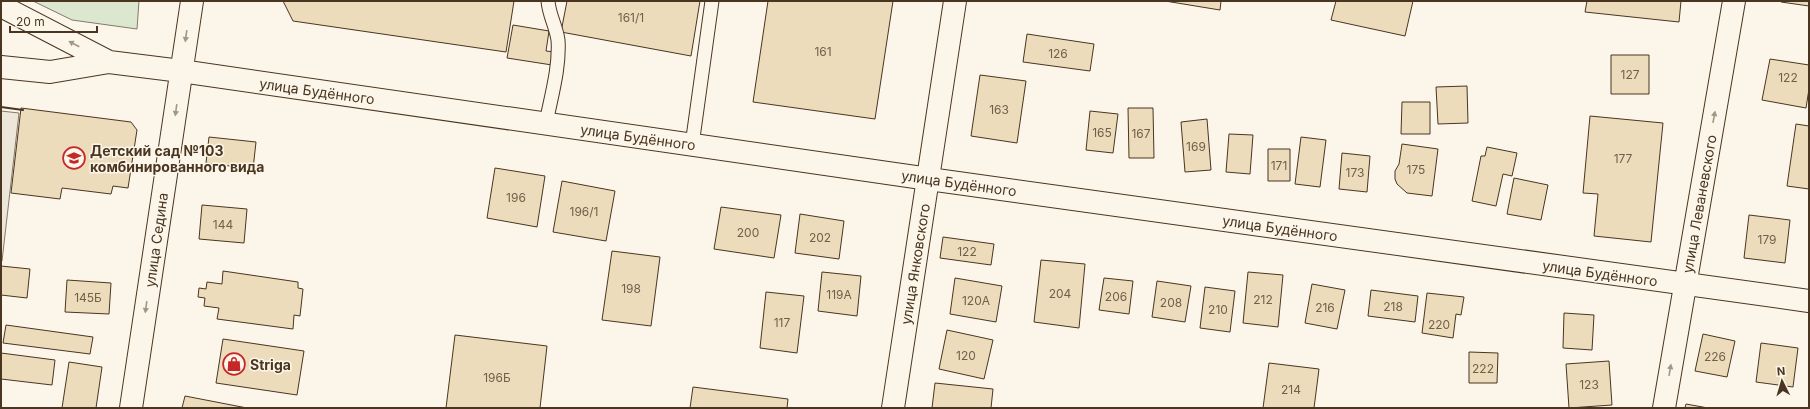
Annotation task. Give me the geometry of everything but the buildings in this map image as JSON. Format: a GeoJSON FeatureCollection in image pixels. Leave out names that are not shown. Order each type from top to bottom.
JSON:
{"type":"FeatureCollection","features":[{"type":"Feature","properties":{"kind":"street","name":"улица Седина"},"geometry":{"type":"LineString","coordinates":[[131,408],[192,1]]}},
{"type":"Feature","properties":{"kind":"street","name":"улица Янковского"},"geometry":{"type":"LineString","coordinates":[[893,408],[955,1]]}},
{"type":"Feature","properties":{"kind":"street","name":"улица Леваневского"},"geometry":{"type":"LineString","coordinates":[[1664,408],[1734,1]]}},
{"type":"Feature","properties":{"kind":"street","name":"улица Будённого"},"geometry":{"type":"LineString","coordinates":[[1,6],[109,62]]}},
{"type":"Feature","properties":{"kind":"street","name":"улица Будённого"},"geometry":{"type":"LineString","coordinates":[[1,67],[50,72],[109,62],[181,71],[929,179],[1809,301]]}},
{"type":"Feature","properties":{"kind":"lane"},"geometry":{"type":"LineString","coordinates":[[546,124],[558,40],[554,22],[549,11],[548,1]]}},
{"type":"Feature","properties":{"kind":"lane"},"geometry":{"type":"LineString","coordinates":[[692,145],[712,1]]}},
{"type":"Feature","properties":{"kind":"green space"},"geometry":{"type":"Polygon","coordinates":[[[33,1],[139,1],[137,29],[72,20],[33,1]]]}},
{"type":"Feature","properties":{"kind":"shaded area"},"geometry":{"type":"Polygon","coordinates":[[[1,111],[19,113],[2,261],[1,261],[1,111]]]}},
{"type":"Feature","properties":{"kind":"wall"},"geometry":{"type":"LineString","coordinates":[[1,107],[23,110]]}},
{"type":"Feature","properties":{"kind":"place","name":"Детский сад №103 комбинированного вида"},"geometry":{"type":"Point","coordinates":[74,158]}},
{"type":"Feature","properties":{"kind":"place","name":"Striga"},"geometry":{"type":"Point","coordinates":[234,364]}}]}
